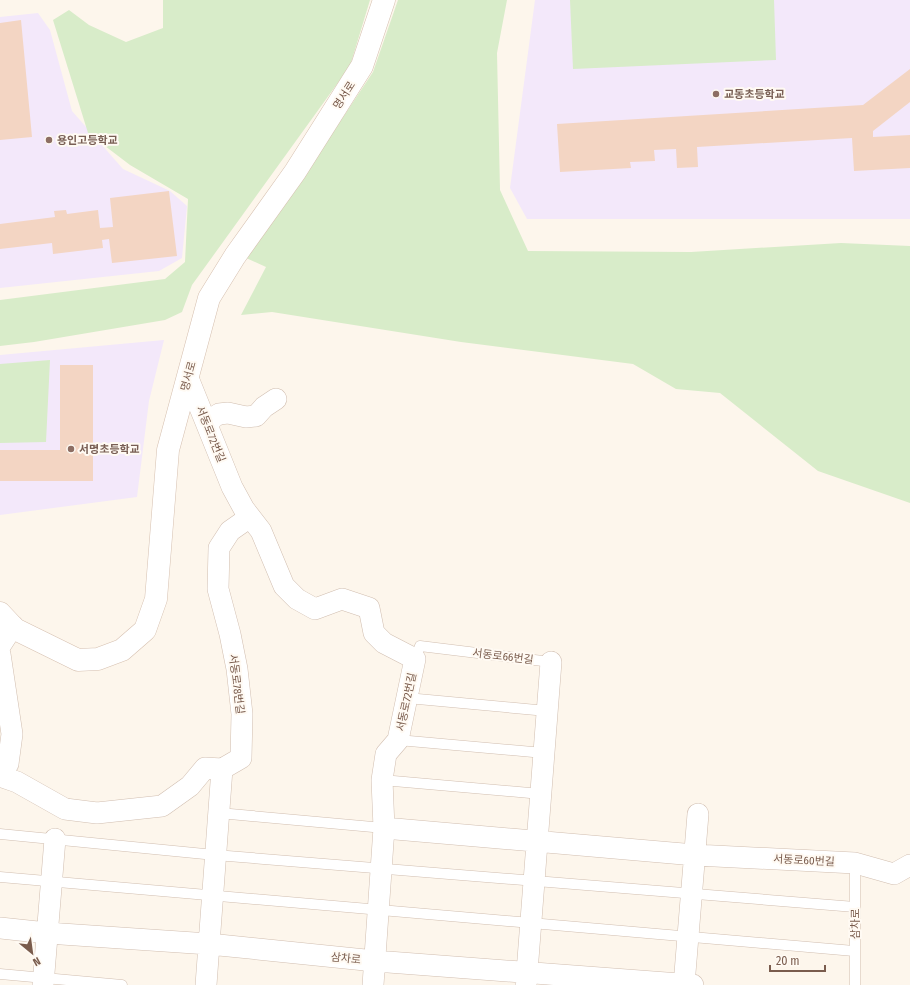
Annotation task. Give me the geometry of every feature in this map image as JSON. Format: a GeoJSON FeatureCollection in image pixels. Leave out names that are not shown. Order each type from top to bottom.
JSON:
{"type":"FeatureCollection","features":[{"type":"Feature","properties":{"kind":"street","name":"명서로"},"geometry":{"type":"LineString","coordinates":[[6,620],[15,629],[78,660],[98,659],[122,650],[145,630],[156,599],[168,450],[210,298],[235,256],[295,172],[362,66],[384,0]]}},
{"type":"Feature","properties":{"kind":"street","name":"서동로72번길"},"geometry":{"type":"LineString","coordinates":[[188,378],[232,487],[244,509],[261,531],[284,586],[297,599],[315,609],[342,599],[369,608],[374,633],[384,642],[415,659],[398,740],[386,754],[382,780],[384,828],[373,985]]}},
{"type":"Feature","properties":{"kind":"street"},"geometry":{"type":"LineString","coordinates":[[206,422],[219,414],[228,413],[246,417],[256,416],[264,407],[276,399]]}},
{"type":"Feature","properties":{"kind":"street","name":"서동로78번길"},"geometry":{"type":"LineString","coordinates":[[222,769],[241,758],[242,714],[230,634],[218,589],[218,548],[230,531],[250,517]]}},
{"type":"Feature","properties":{"kind":"street"},"geometry":{"type":"LineString","coordinates":[[0,646],[6,620]]}},
{"type":"Feature","properties":{"kind":"street"},"geometry":{"type":"LineString","coordinates":[[0,654],[12,734],[8,764],[0,762]]}},
{"type":"Feature","properties":{"kind":"street","name":"서동로66번길"},"geometry":{"type":"LineString","coordinates":[[526,979],[551,662]]}},
{"type":"Feature","properties":{"kind":"street"},"geometry":{"type":"LineString","coordinates":[[0,776],[17,782],[65,808],[97,814],[162,806],[190,786],[205,768],[222,769],[206,985]]}},
{"type":"Feature","properties":{"kind":"street"},"geometry":{"type":"LineString","coordinates":[[687,985],[688,937],[698,814]]}},
{"type":"Feature","properties":{"kind":"street"},"geometry":{"type":"LineString","coordinates":[[384,828],[537,842]]}},
{"type":"Feature","properties":{"kind":"street"},"geometry":{"type":"LineString","coordinates":[[44,982],[54,839]]}},
{"type":"Feature","properties":{"kind":"street","name":"서동로60번길"},"geometry":{"type":"LineString","coordinates":[[537,842],[695,855],[855,863],[894,874],[910,865]]}},
{"type":"Feature","properties":{"kind":"street","name":"삼차로"},"geometry":{"type":"LineString","coordinates":[[0,928],[48,933],[209,944],[375,961],[526,979],[687,985]]}},
{"type":"Feature","properties":{"kind":"lane","name":"서동로66번길"},"geometry":{"type":"LineString","coordinates":[[415,659],[420,646],[551,662]]}},
{"type":"Feature","properties":{"kind":"lane"},"geometry":{"type":"LineString","coordinates":[[407,698],[547,711]]}},
{"type":"Feature","properties":{"kind":"lane"},"geometry":{"type":"LineString","coordinates":[[398,740],[544,753]]}},
{"type":"Feature","properties":{"kind":"lane"},"geometry":{"type":"LineString","coordinates":[[382,780],[541,794]]}},
{"type":"Feature","properties":{"kind":"lane"},"geometry":{"type":"LineString","coordinates":[[218,813],[384,828]]}},
{"type":"Feature","properties":{"kind":"lane"},"geometry":{"type":"LineString","coordinates":[[0,834],[215,855],[855,907]]}},
{"type":"Feature","properties":{"kind":"lane","name":"삼차로"},"geometry":{"type":"LineString","coordinates":[[855,863],[855,985]]}},
{"type":"Feature","properties":{"kind":"lane"},"geometry":{"type":"LineString","coordinates":[[0,877],[854,951]]}},
{"type":"Feature","properties":{"kind":"lane"},"geometry":{"type":"LineString","coordinates":[[0,974],[44,982],[122,985]]}},
{"type":"Feature","properties":{"kind":"shaded area","name":"교동초등학교"},"geometry":{"type":"Polygon","coordinates":[[[535,0],[910,0],[910,219],[527,219],[510,188],[535,0]]]}},
{"type":"Feature","properties":{"kind":"shaded area","name":"용인고등학교"},"geometry":{"type":"Polygon","coordinates":[[[38,13],[50,30],[72,111],[123,169],[170,191],[187,206],[182,258],[159,271],[0,288],[0,17],[38,13]]]}},
{"type":"Feature","properties":{"kind":"shaded area","name":"서명초등학교"},"geometry":{"type":"Polygon","coordinates":[[[164,340],[149,401],[137,497],[0,515],[0,355],[164,340]]]}},
{"type":"Feature","properties":{"kind":"green space"},"geometry":{"type":"Polygon","coordinates":[[[163,0],[370,0],[350,66],[192,285],[182,312],[165,320],[34,342],[0,346],[0,300],[165,279],[185,262],[188,199],[130,165],[88,133],[53,20],[69,10],[89,25],[126,42],[163,28],[163,0]]]}},
{"type":"Feature","properties":{"kind":"green space"},"geometry":{"type":"Polygon","coordinates":[[[398,0],[507,0],[497,53],[500,190],[528,251],[691,252],[841,243],[910,246],[910,503],[818,471],[720,393],[676,389],[633,364],[461,342],[272,312],[241,315],[266,267],[244,257],[320,152],[373,72],[398,0]]]}},
{"type":"Feature","properties":{"kind":"green space"},"geometry":{"type":"Polygon","coordinates":[[[570,0],[774,0],[776,60],[573,69],[570,0]]]}},
{"type":"Feature","properties":{"kind":"green space"},"geometry":{"type":"Polygon","coordinates":[[[50,360],[46,442],[0,443],[0,364],[50,360]]]}},
{"type":"Feature","properties":{"kind":"building"},"geometry":{"type":"Polygon","coordinates":[[[21,20],[32,137],[0,140],[0,23],[21,20]]]}},
{"type":"Feature","properties":{"kind":"building"},"geometry":{"type":"Polygon","coordinates":[[[910,69],[910,102],[873,131],[873,137],[910,135],[910,168],[854,171],[852,138],[697,147],[698,167],[677,168],[676,149],[654,150],[655,161],[630,162],[631,168],[560,172],[557,124],[863,105],[910,69]]]}},
{"type":"Feature","properties":{"kind":"building"},"geometry":{"type":"Polygon","coordinates":[[[169,191],[177,256],[112,263],[109,239],[102,240],[103,248],[53,254],[52,243],[0,249],[0,224],[55,217],[54,211],[66,210],[67,214],[98,210],[100,228],[113,227],[110,198],[169,191]]]}},
{"type":"Feature","properties":{"kind":"building"},"geometry":{"type":"Polygon","coordinates":[[[60,365],[93,365],[93,481],[0,481],[0,450],[60,450],[60,365]]]}},
{"type":"Feature","properties":{"kind":"place","name":"교동초등학교"},"geometry":{"type":"Point","coordinates":[716,94]}},
{"type":"Feature","properties":{"kind":"place","name":"용인고등학교"},"geometry":{"type":"Point","coordinates":[49,140]}},
{"type":"Feature","properties":{"kind":"place","name":"서명초등학교"},"geometry":{"type":"Point","coordinates":[71,449]}}]}
